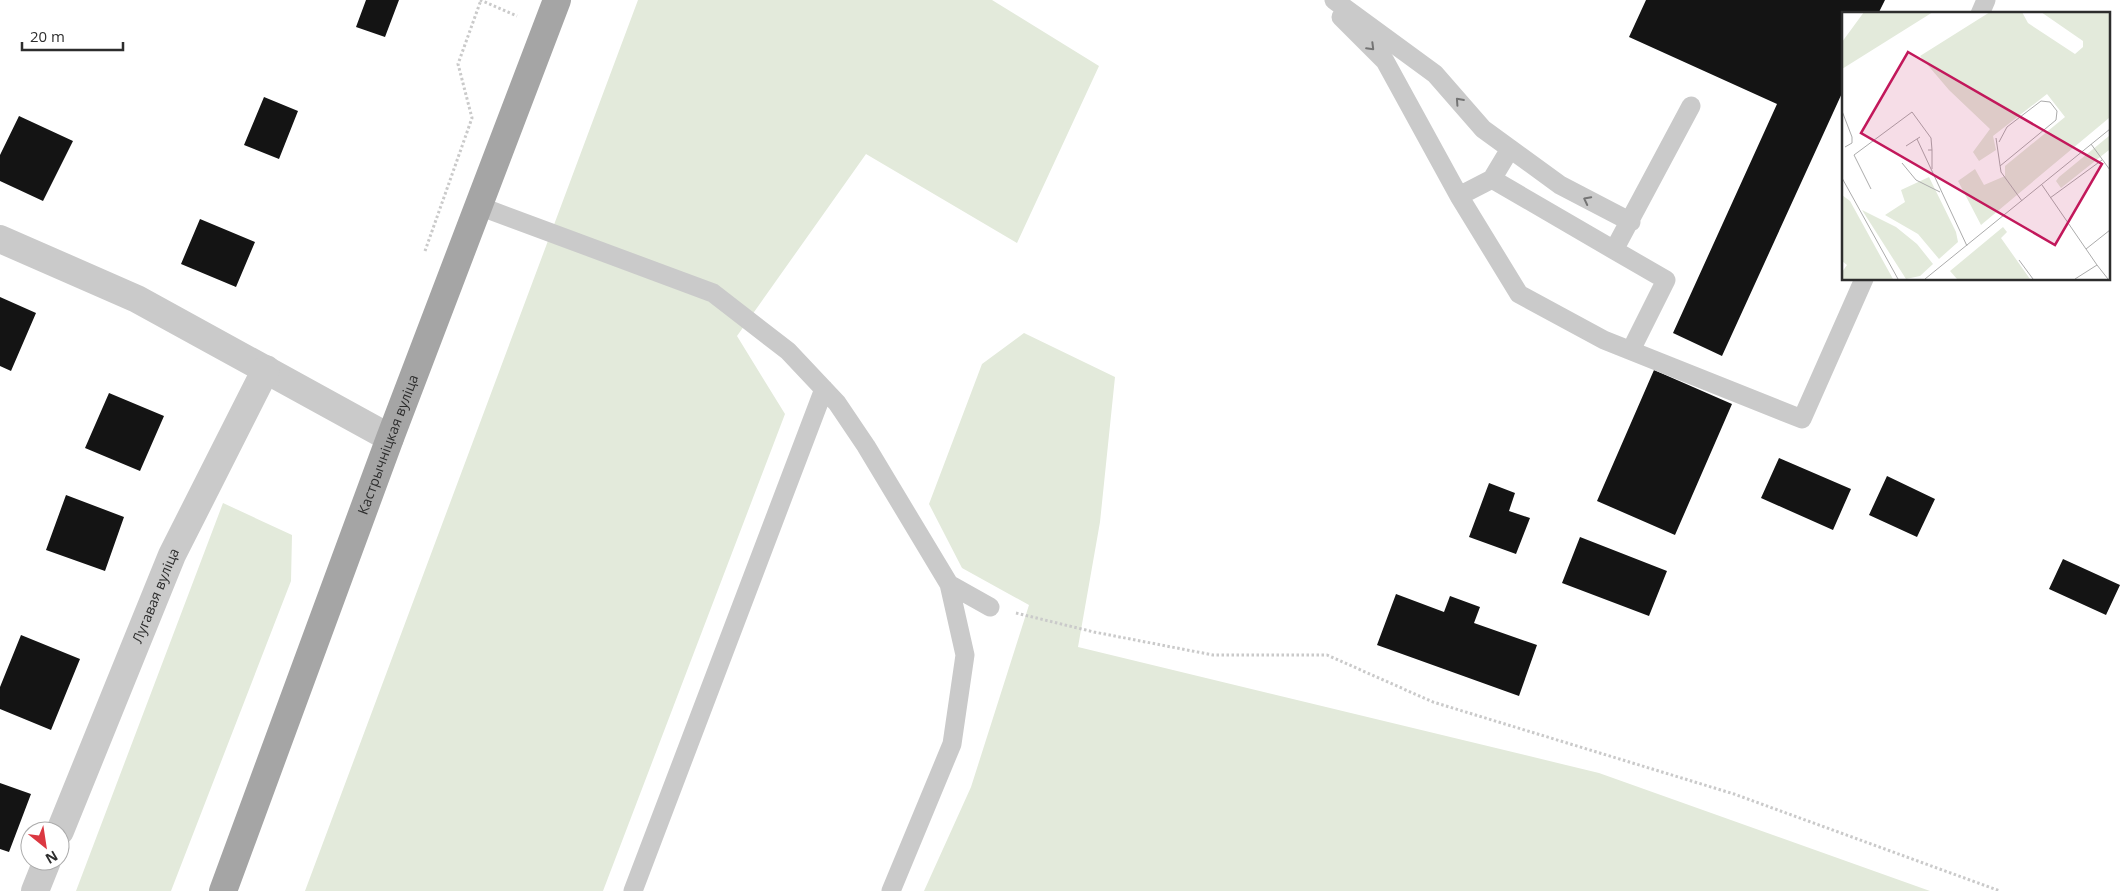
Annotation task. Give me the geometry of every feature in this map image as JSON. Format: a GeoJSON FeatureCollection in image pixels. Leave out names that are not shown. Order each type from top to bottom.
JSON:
{"type":"FeatureCollection","features":[{"type":"Feature","properties":{"kind":"main road","name":"Кастрычніцкая вуліца"},"geometry":{"type":"LineString","coordinates":[[223,891],[390,438],[557,0]]}},
{"type":"Feature","properties":{"kind":"street"},"geometry":{"type":"LineString","coordinates":[[0,239],[137,299],[390,438]]}},
{"type":"Feature","properties":{"kind":"street","name":"Лугавая вуліца"},"geometry":{"type":"LineString","coordinates":[[64,821],[172,554],[266,369]]}},
{"type":"Feature","properties":{"kind":"street"},"geometry":{"type":"LineString","coordinates":[[35,891],[43,871]]}},
{"type":"Feature","properties":{"kind":"lane"},"geometry":{"type":"LineString","coordinates":[[1325,0],[1385,61],[1459,196],[1519,294],[1604,340],[1802,419],[1864,280]]}},
{"type":"Feature","properties":{"kind":"lane"},"geometry":{"type":"LineString","coordinates":[[1334,0],[1435,74],[1483,128],[1510,149],[1560,185],[1630,222]]}},
{"type":"Feature","properties":{"kind":"lane"},"geometry":{"type":"LineString","coordinates":[[1981,12],[1986,0]]}},
{"type":"Feature","properties":{"kind":"lane"},"geometry":{"type":"LineString","coordinates":[[1614,250],[1691,106]]}},
{"type":"Feature","properties":{"kind":"lane"},"geometry":{"type":"LineString","coordinates":[[1459,196],[1492,179],[1510,149]]}},
{"type":"Feature","properties":{"kind":"lane"},"geometry":{"type":"LineString","coordinates":[[1492,179],[1666,280],[1631,350]]}},
{"type":"Feature","properties":{"kind":"lane"},"geometry":{"type":"LineString","coordinates":[[478,206],[713,293],[788,351],[837,403],[866,446],[949,584],[965,655],[952,744],[891,891]]}},
{"type":"Feature","properties":{"kind":"lane"},"geometry":{"type":"LineString","coordinates":[[633,891],[824,390]]}},
{"type":"Feature","properties":{"kind":"lane"},"geometry":{"type":"LineString","coordinates":[[949,584],[990,607]]}},
{"type":"Feature","properties":{"kind":"path"},"geometry":{"type":"LineString","coordinates":[[458,64],[481,0],[546,28]]}},
{"type":"Feature","properties":{"kind":"path"},"geometry":{"type":"LineString","coordinates":[[990,607],[1094,632],[1213,655],[1327,655],[1433,702],[1734,794],[2000,891]]}},
{"type":"Feature","properties":{"kind":"green space"},"geometry":{"type":"Polygon","coordinates":[[[638,0],[992,0],[1099,66],[1017,243],[866,154],[737,336],[785,414],[603,891],[305,891],[638,0]]]}},
{"type":"Feature","properties":{"kind":"green space"},"geometry":{"type":"Polygon","coordinates":[[[1024,333],[1115,377],[1100,522],[1078,647],[1599,773],[1930,891],[924,891],[971,787],[1029,605],[962,568],[929,504],[982,364],[1024,333]]]}},
{"type":"Feature","properties":{"kind":"green space"},"geometry":{"type":"Polygon","coordinates":[[[223,503],[292,535],[291,581],[171,891],[76,891],[223,503]]]}},
{"type":"Feature","properties":{"kind":"building"},"geometry":{"type":"Polygon","coordinates":[[[366,0],[399,0],[385,37],[356,27],[366,0]]]}},
{"type":"Feature","properties":{"kind":"building"},"geometry":{"type":"Polygon","coordinates":[[[1646,0],[1885,0],[1879,12],[1842,12],[1842,93],[1722,356],[1673,333],[1777,104],[1629,37],[1646,0]]]}},
{"type":"Feature","properties":{"kind":"building"},"geometry":{"type":"Polygon","coordinates":[[[264,97],[298,111],[279,159],[244,145],[264,97]]]}},
{"type":"Feature","properties":{"kind":"building"},"geometry":{"type":"Polygon","coordinates":[[[19,116],[73,141],[43,201],[0,181],[0,155],[19,116]]]}},
{"type":"Feature","properties":{"kind":"building"},"geometry":{"type":"Polygon","coordinates":[[[200,219],[255,242],[236,287],[181,264],[200,219]]]}},
{"type":"Feature","properties":{"kind":"building"},"geometry":{"type":"Polygon","coordinates":[[[0,297],[36,313],[11,371],[0,366],[0,297]]]}},
{"type":"Feature","properties":{"kind":"building"},"geometry":{"type":"Polygon","coordinates":[[[1654,370],[1732,404],[1675,535],[1597,501],[1654,370]]]}},
{"type":"Feature","properties":{"kind":"building"},"geometry":{"type":"Polygon","coordinates":[[[109,393],[164,416],[140,471],[85,448],[109,393]]]}},
{"type":"Feature","properties":{"kind":"building"},"geometry":{"type":"Polygon","coordinates":[[[1779,458],[1851,489],[1833,530],[1761,498],[1779,458]]]}},
{"type":"Feature","properties":{"kind":"building"},"geometry":{"type":"Polygon","coordinates":[[[1887,476],[1935,499],[1917,537],[1869,515],[1887,476]]]}},
{"type":"Feature","properties":{"kind":"building"},"geometry":{"type":"Polygon","coordinates":[[[1489,483],[1515,493],[1509,511],[1530,518],[1516,554],[1469,537],[1489,483]]]}},
{"type":"Feature","properties":{"kind":"building"},"geometry":{"type":"Polygon","coordinates":[[[66,495],[124,517],[105,571],[46,550],[66,495]]]}},
{"type":"Feature","properties":{"kind":"building"},"geometry":{"type":"Polygon","coordinates":[[[1580,537],[1667,571],[1649,616],[1562,583],[1580,537]]]}},
{"type":"Feature","properties":{"kind":"building"},"geometry":{"type":"Polygon","coordinates":[[[2063,559],[2120,585],[2106,615],[2049,589],[2063,559]]]}},
{"type":"Feature","properties":{"kind":"building"},"geometry":{"type":"Polygon","coordinates":[[[1396,594],[1444,612],[1450,596],[1480,607],[1474,623],[1537,645],[1519,696],[1377,645],[1396,594]]]}},
{"type":"Feature","properties":{"kind":"building"},"geometry":{"type":"Polygon","coordinates":[[[21,635],[80,659],[51,730],[0,709],[0,687],[21,635]]]}},
{"type":"Feature","properties":{"kind":"building"},"geometry":{"type":"Polygon","coordinates":[[[0,783],[31,794],[9,852],[0,849],[0,783]]]}}]}
